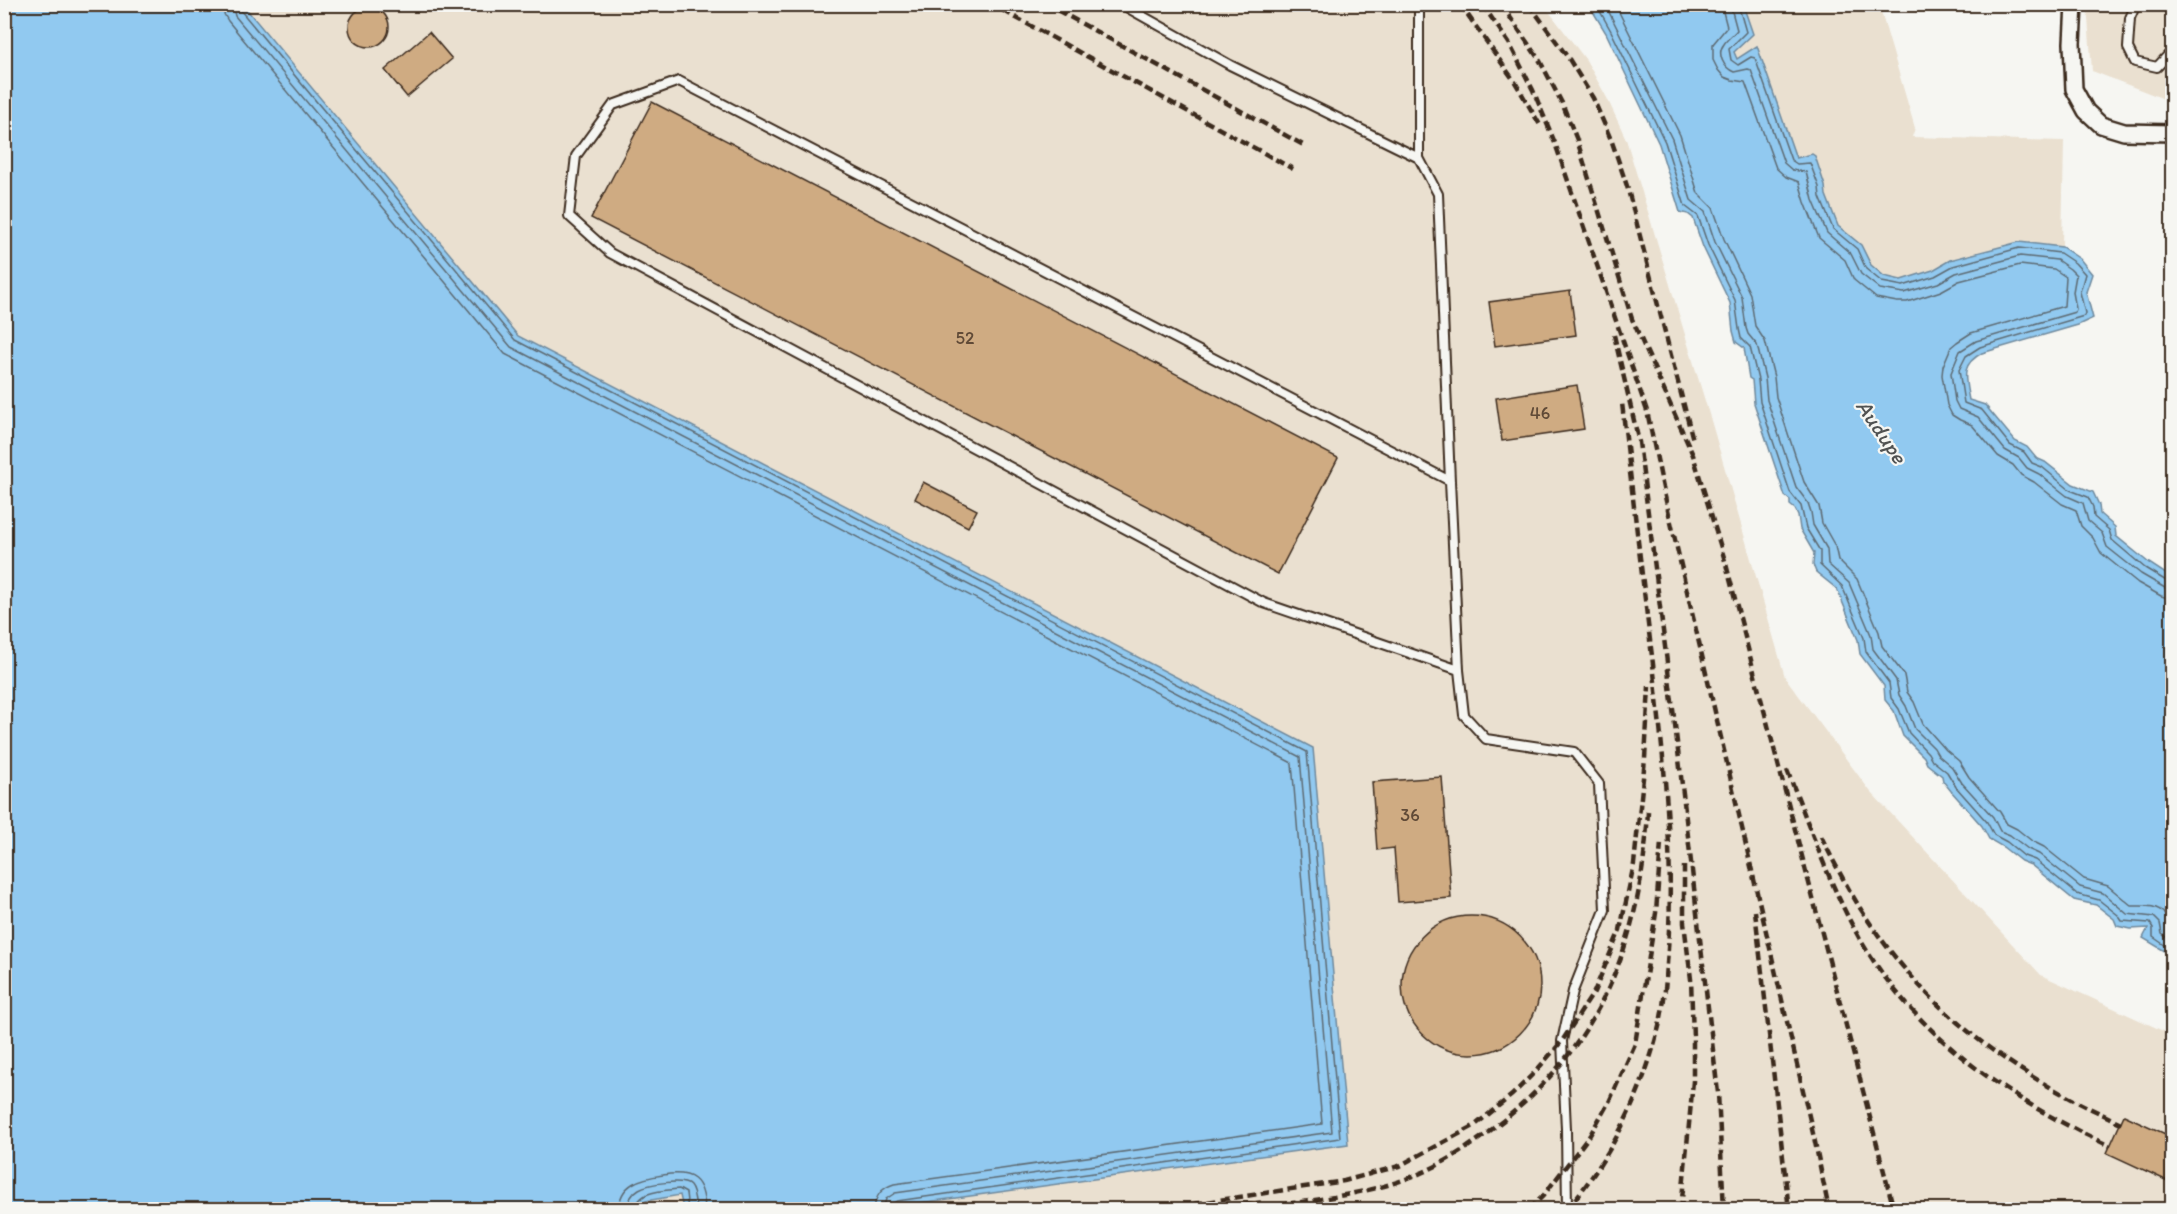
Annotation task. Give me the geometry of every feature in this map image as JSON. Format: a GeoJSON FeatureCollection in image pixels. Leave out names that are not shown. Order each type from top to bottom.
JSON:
{"type":"FeatureCollection","features":[{"type":"Feature","properties":{"kind":"street"},"geometry":{"type":"LineString","coordinates":[[2074,4],[2073,89],[2086,111],[2101,125],[2124,132],[2172,133]]}},
{"type":"Feature","properties":{"kind":"lane"},"geometry":{"type":"LineString","coordinates":[[1121,4],[1230,65],[1419,158]]}},
{"type":"Feature","properties":{"kind":"lane"},"geometry":{"type":"LineString","coordinates":[[1419,4],[1419,158],[1438,194],[1450,482],[1464,715],[1486,739],[1574,752],[1599,784],[1605,910],[1573,991],[1562,1041],[1567,1209]]}},
{"type":"Feature","properties":{"kind":"lane"},"geometry":{"type":"LineString","coordinates":[[2136,4],[2130,18],[2128,48],[2135,62],[2157,67],[2172,51]]}},
{"type":"Feature","properties":{"kind":"lane"},"geometry":{"type":"LineString","coordinates":[[1450,482],[679,81],[614,105],[576,156],[569,216],[610,254],[1264,603],[1460,670]]}},
{"type":"Feature","properties":{"kind":"shaded area"},"geometry":{"type":"Polygon","coordinates":[[[243,5],[1544,5],[1586,60],[1626,139],[1785,677],[1870,791],[2041,975],[2172,1035],[2172,1209],[876,1209],[1348,1144],[1039,606],[518,336],[243,5]]]}},
{"type":"Feature","properties":{"kind":"shaded area"},"geometry":{"type":"Polygon","coordinates":[[[1743,5],[1879,5],[1915,128],[1912,137],[2064,141],[2062,247],[2019,242],[1950,260],[1933,270],[1901,280],[1884,276],[1871,265],[1861,245],[1838,226],[1815,156],[1812,154],[1796,158],[1757,46],[1737,59],[1734,53],[1753,34],[1743,5]]]}},
{"type":"Feature","properties":{"kind":"shaded area"},"geometry":{"type":"Polygon","coordinates":[[[2087,5],[2172,5],[2172,102],[2092,71],[2087,5]]]}},
{"type":"Feature","properties":{"kind":"shaded area"},"geometry":{"type":"Polygon","coordinates":[[[680,1195],[683,1209],[642,1209],[646,1201],[680,1195]]]}},
{"type":"Feature","properties":{"kind":"water"},"geometry":{"type":"Polygon","coordinates":[[[5,4],[243,5],[518,336],[1313,748],[1348,1144],[876,1209],[683,1209],[680,1195],[646,1201],[642,1210],[5,1209],[5,4]]]}},
{"type":"Feature","properties":{"kind":"water","name":"Audupe"},"geometry":{"type":"Polygon","coordinates":[[[1589,5],[1743,5],[1753,34],[1734,52],[1737,59],[1757,46],[1796,158],[1812,154],[1815,156],[1838,226],[1861,245],[1871,265],[1884,276],[1901,280],[1933,270],[1950,260],[2019,242],[2062,247],[2080,259],[2092,274],[2086,292],[2093,318],[2078,325],[1982,353],[1967,367],[1966,385],[1969,400],[1985,405],[2015,441],[2027,447],[2036,458],[2045,462],[2073,484],[2093,492],[2100,514],[2115,527],[2116,536],[2149,563],[2172,578],[2172,949],[2168,953],[2143,938],[2148,928],[2131,929],[2117,926],[2114,919],[2096,905],[2074,900],[2031,865],[2021,861],[1989,839],[1982,826],[1943,781],[1942,776],[1927,764],[1924,757],[1903,736],[1894,711],[1885,700],[1884,686],[1860,654],[1858,640],[1837,589],[1816,572],[1813,565],[1814,553],[1800,529],[1795,509],[1785,496],[1754,403],[1752,380],[1749,378],[1744,348],[1736,342],[1733,331],[1730,303],[1703,247],[1693,218],[1680,212],[1659,144],[1606,33],[1589,5]]]}},
{"type":"Feature","properties":{"kind":"building"},"geometry":{"type":"Polygon","coordinates":[[[369,7],[377,8],[383,13],[388,19],[388,35],[383,41],[377,46],[369,47],[361,46],[355,41],[350,35],[349,27],[350,19],[355,13],[361,8],[369,7]]]}},
{"type":"Feature","properties":{"kind":"building"},"geometry":{"type":"Polygon","coordinates":[[[429,32],[452,59],[407,97],[385,70],[429,32]]]}},
{"type":"Feature","properties":{"kind":"building"},"geometry":{"type":"Polygon","coordinates":[[[652,102],[1338,458],[1278,574],[591,218],[652,102]]]}},
{"type":"Feature","properties":{"kind":"building"},"geometry":{"type":"Polygon","coordinates":[[[1570,291],[1576,335],[1495,346],[1489,302],[1570,291]]]}},
{"type":"Feature","properties":{"kind":"building"},"geometry":{"type":"Polygon","coordinates":[[[1577,385],[1584,429],[1502,441],[1496,398],[1577,385]]]}},
{"type":"Feature","properties":{"kind":"building"},"geometry":{"type":"Polygon","coordinates":[[[923,482],[977,510],[968,527],[915,499],[923,482]]]}},
{"type":"Feature","properties":{"kind":"building"},"geometry":{"type":"Polygon","coordinates":[[[1442,777],[1451,898],[1398,902],[1394,848],[1377,850],[1372,782],[1442,777]]]}},
{"type":"Feature","properties":{"kind":"building"},"geometry":{"type":"Polygon","coordinates":[[[1471,916],[1497,921],[1520,936],[1535,959],[1540,985],[1535,1011],[1520,1034],[1497,1049],[1471,1054],[1445,1049],[1422,1034],[1407,1011],[1402,985],[1407,959],[1422,936],[1445,921],[1471,916]]]}},
{"type":"Feature","properties":{"kind":"building"},"geometry":{"type":"Polygon","coordinates":[[[2124,1115],[2172,1137],[2172,1183],[2107,1153],[2124,1115]]]}},
{"type":"Feature","properties":{"kind":"building"},"geometry":{"type":"Polygon","coordinates":[[[1260,1201],[1261,1210],[1198,1210],[1198,1209],[1260,1201]]]}},
{"type":"Feature","properties":{"kind":"building"},"geometry":{"type":"Polygon","coordinates":[[[1107,1204],[1108,1210],[1067,1210],[1107,1204]]]}},
{"type":"Feature","properties":{"kind":"railway"},"geometry":{"type":"LineString","coordinates":[[991,4],[1293,169]]}},
{"type":"Feature","properties":{"kind":"railway"},"geometry":{"type":"LineString","coordinates":[[1046,4],[1305,146]]}},
{"type":"Feature","properties":{"kind":"railway"},"geometry":{"type":"LineString","coordinates":[[1460,4],[1515,82],[1540,125]]}},
{"type":"Feature","properties":{"kind":"railway"},"geometry":{"type":"LineString","coordinates":[[1482,4],[1509,43],[1533,90],[1555,143],[1647,411],[1829,1210]]}},
{"type":"Feature","properties":{"kind":"railway"},"geometry":{"type":"LineString","coordinates":[[1501,4],[1540,61],[1562,103],[1577,140],[1632,319],[1693,455],[1726,564],[1894,1210]]}},
{"type":"Feature","properties":{"kind":"railway"},"geometry":{"type":"LineString","coordinates":[[1529,4],[1569,59],[1593,98],[1612,142],[1627,186],[1693,440]]}},
{"type":"Feature","properties":{"kind":"railway"},"geometry":{"type":"LineString","coordinates":[[1614,335],[1639,442],[1675,725],[1718,1093],[1724,1210]]}},
{"type":"Feature","properties":{"kind":"railway"},"geometry":{"type":"LineString","coordinates":[[1566,1210],[1610,1149],[1642,1082],[1660,1024],[1667,970],[1670,877],[1664,771],[1622,403]]}},
{"type":"Feature","properties":{"kind":"railway"},"geometry":{"type":"LineString","coordinates":[[1154,1210],[1344,1181],[1399,1166],[1474,1126],[1512,1095],[1536,1071],[1562,1041],[1594,992],[1620,930],[1634,864],[1645,759],[1649,686]]}},
{"type":"Feature","properties":{"kind":"railway"},"geometry":{"type":"LineString","coordinates":[[1787,770],[1821,857],[1850,920],[1884,976],[1910,1008],[1969,1063],[2002,1087],[2073,1128],[2110,1146]]}},
{"type":"Feature","properties":{"kind":"railway"},"geometry":{"type":"LineString","coordinates":[[1260,1208],[1370,1190],[1412,1177],[1441,1163],[1484,1136],[1536,1092],[1566,1058],[1590,1022],[1610,985],[1625,945],[1636,902],[1644,858],[1648,811]]}},
{"type":"Feature","properties":{"kind":"railway"},"geometry":{"type":"LineString","coordinates":[[1821,836],[1860,908],[1913,979],[1942,1009],[1974,1036],[2042,1083],[2121,1123]]}},
{"type":"Feature","properties":{"kind":"railway"},"geometry":{"type":"LineString","coordinates":[[1529,1210],[1543,1196],[1590,1135],[1610,1100],[1635,1044],[1656,913],[1661,842]]}},
{"type":"Feature","properties":{"kind":"railway"},"geometry":{"type":"LineString","coordinates":[[1681,1210],[1693,1081],[1691,979],[1684,923],[1684,866]]}},
{"type":"Feature","properties":{"kind":"railway"},"geometry":{"type":"LineString","coordinates":[[1755,911],[1789,1210]]}}]}
